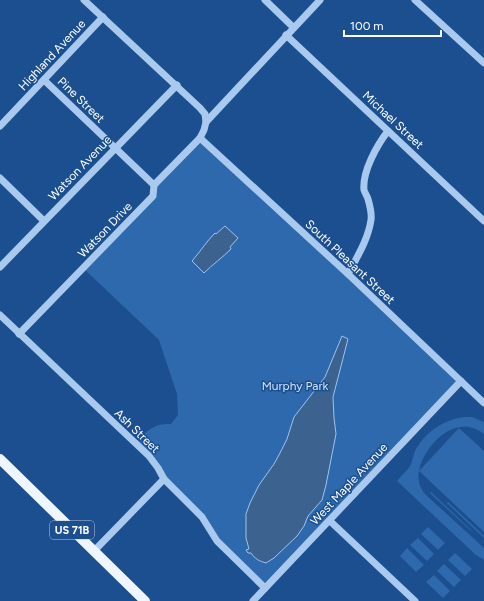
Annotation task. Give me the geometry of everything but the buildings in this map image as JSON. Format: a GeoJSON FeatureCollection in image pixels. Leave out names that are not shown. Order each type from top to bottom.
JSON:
{"type":"FeatureCollection","features":[{"type":"Feature","properties":{"kind":"main road","name":"US 71B"},"geometry":{"type":"LineString","coordinates":[[2,463],[145,601]]}},
{"type":"Feature","properties":{"kind":"street"},"geometry":{"type":"LineString","coordinates":[[84,0],[200,108],[205,114],[206,122],[200,138]]}},
{"type":"Feature","properties":{"kind":"street"},"geometry":{"type":"LineString","coordinates":[[265,0],[293,28]]}},
{"type":"Feature","properties":{"kind":"street"},"geometry":{"type":"LineString","coordinates":[[206,122],[320,0]]}},
{"type":"Feature","properties":{"kind":"street"},"geometry":{"type":"LineString","coordinates":[[415,0],[484,63]]}},
{"type":"Feature","properties":{"kind":"street","name":"Highland Avenue"},"geometry":{"type":"LineString","coordinates":[[0,126],[103,17]]}},
{"type":"Feature","properties":{"kind":"street","name":"Michael Street"},"geometry":{"type":"LineString","coordinates":[[286,36],[484,221]]}},
{"type":"Feature","properties":{"kind":"street","name":"Pine Street"},"geometry":{"type":"LineString","coordinates":[[44,80],[154,185]]}},
{"type":"Feature","properties":{"kind":"street","name":"Watson Avenue"},"geometry":{"type":"LineString","coordinates":[[0,267],[177,85]]}},
{"type":"Feature","properties":{"kind":"street"},"geometry":{"type":"LineString","coordinates":[[348,274],[368,235],[371,218],[370,204],[364,191],[364,180],[367,169],[388,131]]}},
{"type":"Feature","properties":{"kind":"street","name":"Watson Drive"},"geometry":{"type":"LineString","coordinates":[[19,334],[153,196],[154,185],[200,138]]}},
{"type":"Feature","properties":{"kind":"street","name":"South Pleasant Street"},"geometry":{"type":"LineString","coordinates":[[200,138],[348,274],[484,403]]}},
{"type":"Feature","properties":{"kind":"street"},"geometry":{"type":"LineString","coordinates":[[0,178],[44,221]]}},
{"type":"Feature","properties":{"kind":"street","name":"Ash Street"},"geometry":{"type":"LineString","coordinates":[[0,315],[149,456],[164,479],[202,517],[221,544],[266,588]]}},
{"type":"Feature","properties":{"kind":"street","name":"West Maple Avenue"},"geometry":{"type":"LineString","coordinates":[[253,601],[461,381]]}},
{"type":"Feature","properties":{"kind":"street"},"geometry":{"type":"LineString","coordinates":[[94,551],[164,479]]}},
{"type":"Feature","properties":{"kind":"street"},"geometry":{"type":"LineString","coordinates":[[330,521],[415,601]]}},
{"type":"Feature","properties":{"kind":"green space","name":"Murphy Park"},"geometry":{"type":"Polygon","coordinates":[[[200,138],[461,381],[265,588],[224,548],[135,442],[155,426],[171,424],[178,415],[177,394],[159,340],[83,268],[153,196],[154,185],[200,138]]]}},
{"type":"Feature","properties":{"kind":"green space"},"geometry":{"type":"Polygon","coordinates":[[[472,417],[484,422],[484,434],[474,428],[463,427],[453,429],[443,434],[427,451],[419,471],[419,481],[426,495],[484,548],[484,560],[476,555],[397,481],[410,466],[419,444],[430,432],[450,420],[457,418],[472,417]]]}},
{"type":"Feature","properties":{"kind":"green space"},"geometry":{"type":"Polygon","coordinates":[[[459,428],[484,451],[484,532],[419,471],[459,428]]]}},
{"type":"Feature","properties":{"kind":"green space"},"geometry":{"type":"Polygon","coordinates":[[[431,492],[471,530],[471,531],[430,493],[431,492]]]}},
{"type":"Feature","properties":{"kind":"green space"},"geometry":{"type":"Polygon","coordinates":[[[448,502],[484,536],[484,538],[447,503],[448,502]]]}},
{"type":"Feature","properties":{"kind":"green space"},"geometry":{"type":"Polygon","coordinates":[[[428,527],[445,543],[438,550],[421,534],[428,527]]]}},
{"type":"Feature","properties":{"kind":"green space"},"geometry":{"type":"Polygon","coordinates":[[[418,538],[434,554],[427,561],[410,545],[418,538]]]}},
{"type":"Feature","properties":{"kind":"green space"},"geometry":{"type":"Polygon","coordinates":[[[407,548],[424,565],[416,572],[400,556],[407,548]]]}},
{"type":"Feature","properties":{"kind":"green space"},"geometry":{"type":"Polygon","coordinates":[[[455,553],[472,569],[465,576],[448,560],[455,553]]]}},
{"type":"Feature","properties":{"kind":"green space"},"geometry":{"type":"Polygon","coordinates":[[[444,564],[461,580],[454,587],[437,571],[444,564]]]}},
{"type":"Feature","properties":{"kind":"green space"},"geometry":{"type":"Polygon","coordinates":[[[434,575],[450,591],[443,598],[426,582],[434,575]]]}},
{"type":"Feature","properties":{"kind":"shaded area"},"geometry":{"type":"Polygon","coordinates":[[[225,226],[238,238],[230,247],[231,249],[204,273],[192,261],[212,236],[225,226]]]}},
{"type":"Feature","properties":{"kind":"shaded area"},"geometry":{"type":"Polygon","coordinates":[[[342,336],[348,339],[333,397],[336,434],[322,500],[308,516],[304,526],[297,536],[274,558],[266,563],[259,561],[246,550],[249,549],[246,538],[246,514],[250,503],[259,485],[274,464],[287,439],[294,417],[325,377],[342,336]]]}}]}
